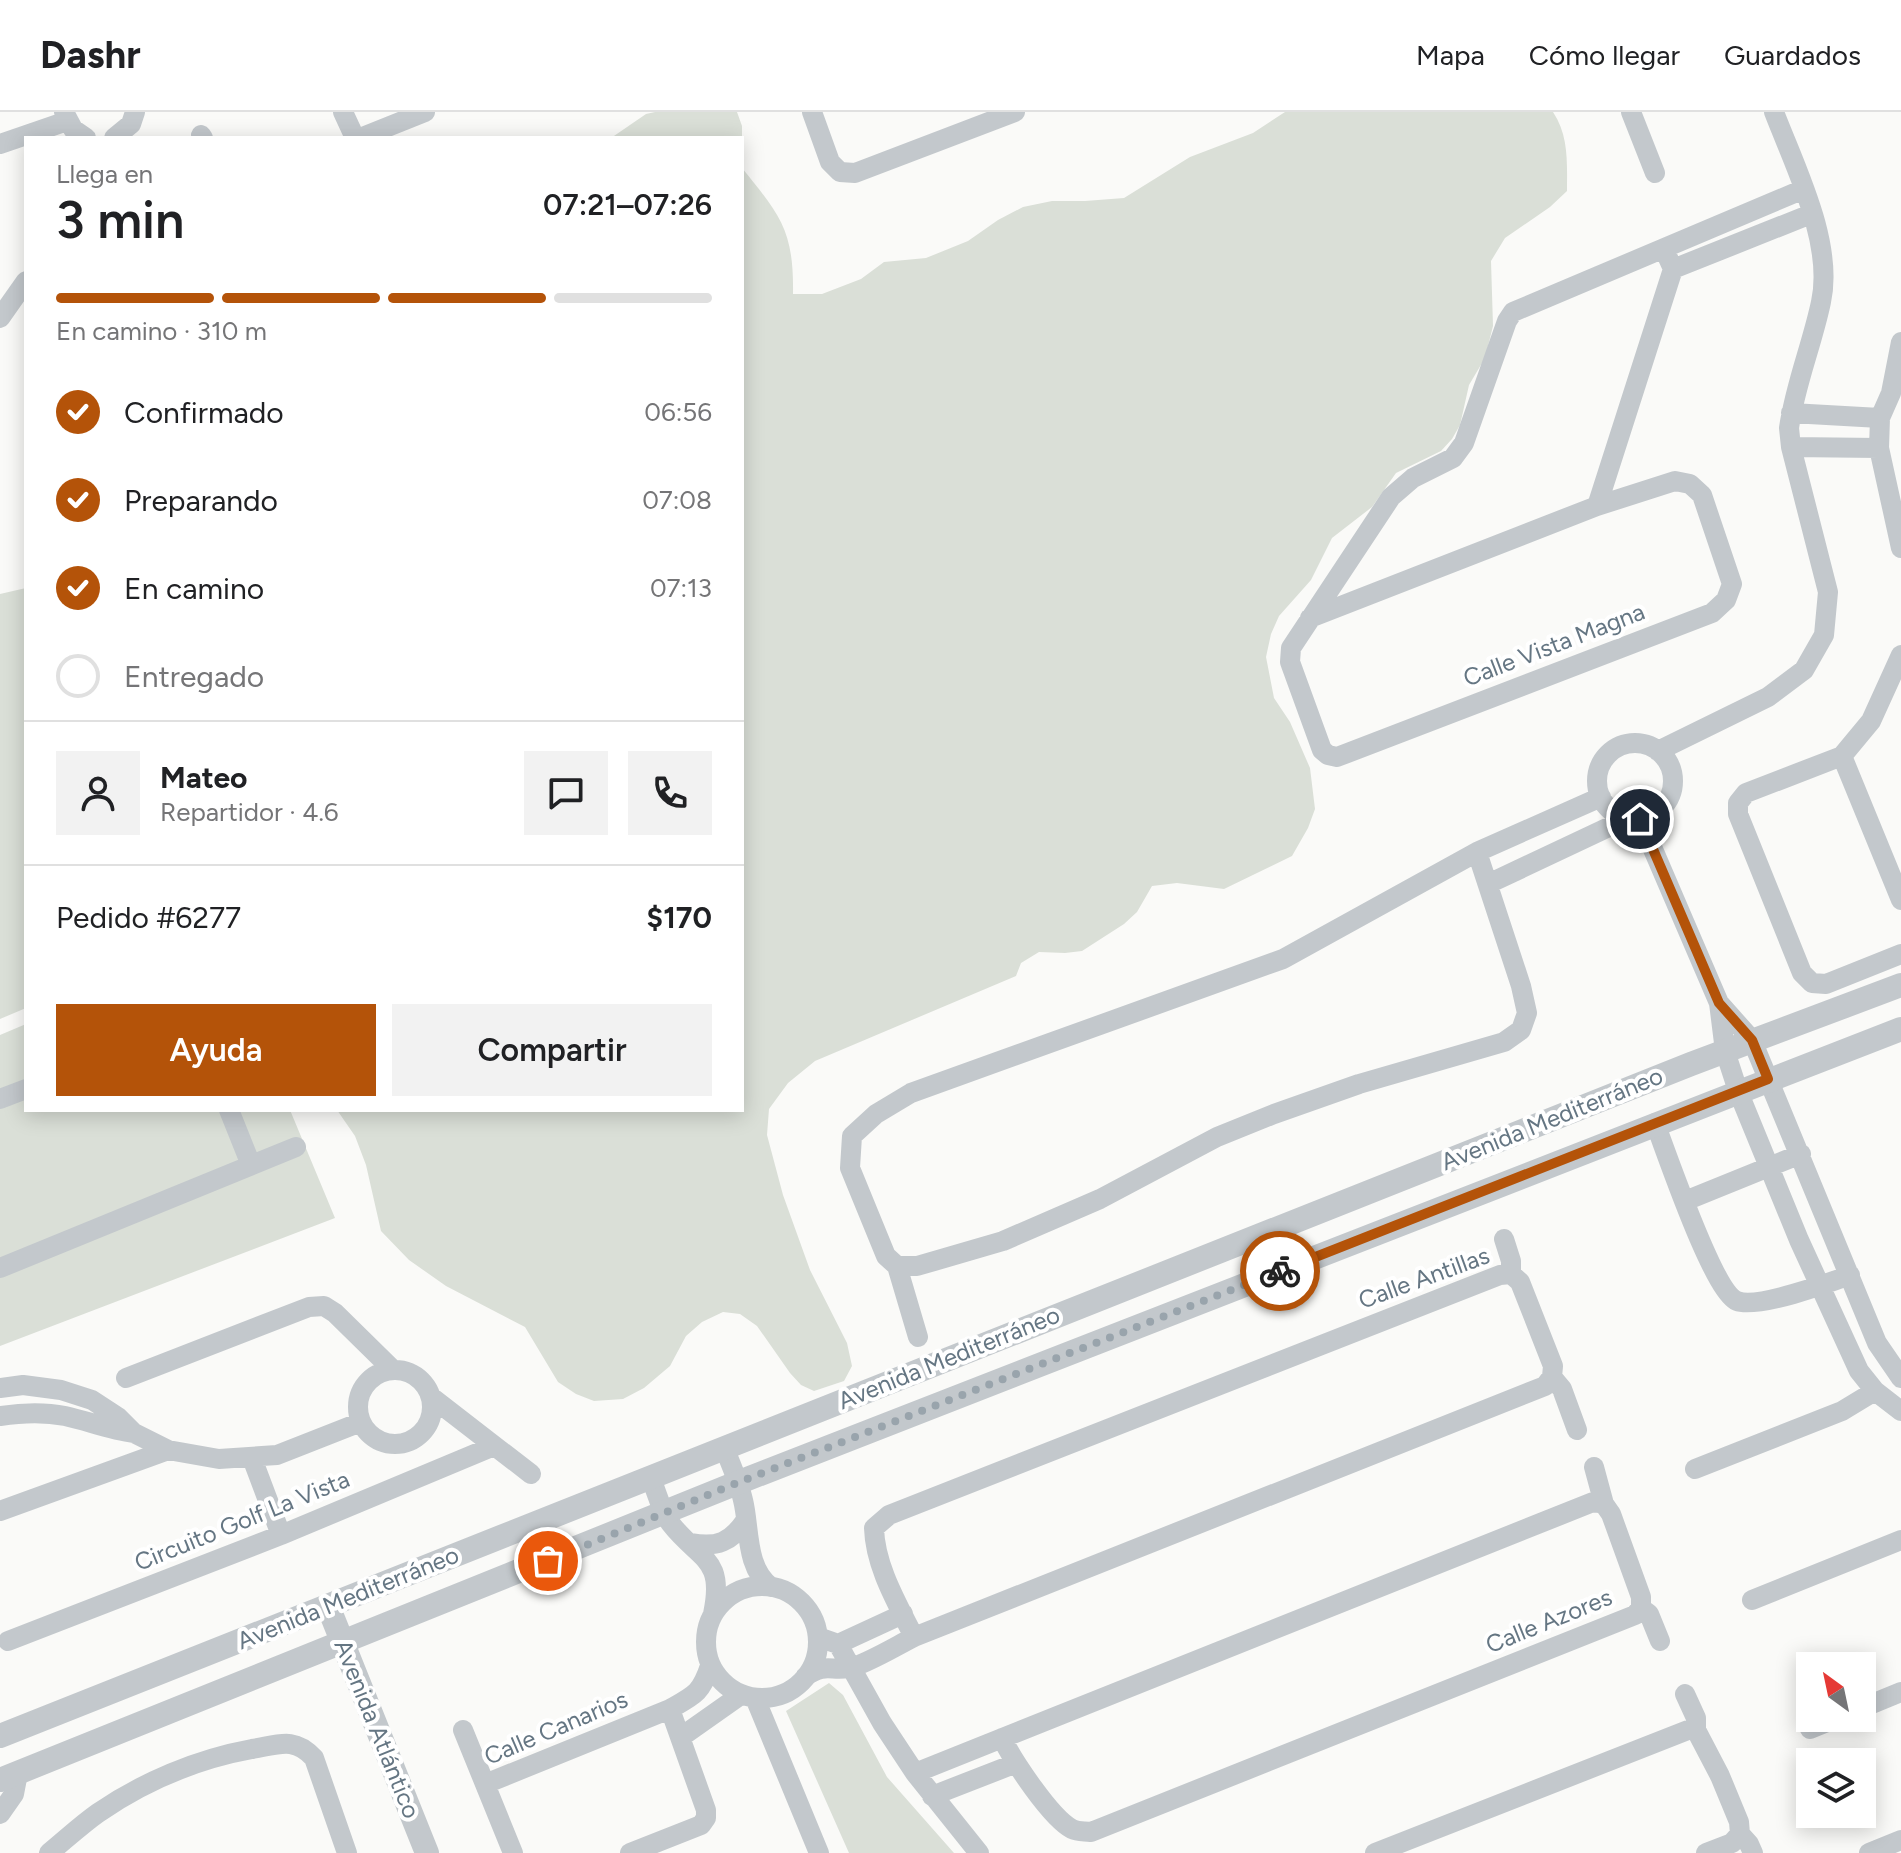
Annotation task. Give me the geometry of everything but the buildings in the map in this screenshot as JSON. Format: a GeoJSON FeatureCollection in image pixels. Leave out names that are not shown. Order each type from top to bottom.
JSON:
{"type":"FeatureCollection","features":[{"type":"Feature","properties":{"kind":"street"},"geometry":{"type":"LineString","coordinates":[[119,136],[131,124],[135,112]]}},
{"type":"Feature","properties":{"kind":"street"},"geometry":{"type":"LineString","coordinates":[[343,112],[357,136]]}},
{"type":"Feature","properties":{"kind":"street"},"geometry":{"type":"LineString","coordinates":[[363,136],[425,112]]}},
{"type":"Feature","properties":{"kind":"street"},"geometry":{"type":"LineString","coordinates":[[812,112],[830,162],[840,172],[855,173],[1015,112]]}},
{"type":"Feature","properties":{"kind":"street"},"geometry":{"type":"LineString","coordinates":[[1631,112],[1655,173]]}},
{"type":"Feature","properties":{"kind":"street"},"geometry":{"type":"LineString","coordinates":[[1658,751],[1768,697],[1804,670],[1824,635],[1828,592],[1791,447],[1789,428],[1822,299],[1823,257],[1804,189],[1774,112]]}},
{"type":"Feature","properties":{"kind":"street"},"geometry":{"type":"LineString","coordinates":[[0,144],[66,116],[73,129],[83,136]]}},
{"type":"Feature","properties":{"kind":"street","name":"Calle Vista Magna"},"geometry":{"type":"LineString","coordinates":[[1310,618],[1597,506],[1675,481],[1690,484],[1702,495],[1732,584],[1726,600],[1712,613],[1337,757],[1322,750],[1290,662],[1291,648],[1310,618],[1391,497],[1413,478],[1453,458],[1464,443],[1507,321],[1513,312],[1804,189]]}},
{"type":"Feature","properties":{"kind":"street"},"geometry":{"type":"LineString","coordinates":[[1673,269],[1811,214]]}},
{"type":"Feature","properties":{"kind":"street"},"geometry":{"type":"LineString","coordinates":[[1597,506],[1673,269],[1664,249]]}},
{"type":"Feature","properties":{"kind":"street"},"geometry":{"type":"LineString","coordinates":[[0,318],[24,284]]}},
{"type":"Feature","properties":{"kind":"street"},"geometry":{"type":"LineString","coordinates":[[1901,342],[1896,391],[1880,418],[1879,448],[1898,519],[1901,548]]}},
{"type":"Feature","properties":{"kind":"street"},"geometry":{"type":"LineString","coordinates":[[1791,413],[1880,418]]}},
{"type":"Feature","properties":{"kind":"street"},"geometry":{"type":"LineString","coordinates":[[1791,447],[1879,448]]}},
{"type":"Feature","properties":{"kind":"street"},"geometry":{"type":"LineString","coordinates":[[1901,655],[1871,721],[1842,756],[1746,793],[1738,803],[1738,814],[1802,973],[1812,983],[1826,984],[1901,954]]}},
{"type":"Feature","properties":{"kind":"street"},"geometry":{"type":"LineString","coordinates":[[1488,884],[1634,819],[1660,810],[1672,791],[1671,769],[1658,751],[1649,746],[1629,744],[1611,752],[1600,768],[1598,788],[1601,797],[1607,807],[1634,819],[1719,1003],[1752,1040],[1877,1343],[1901,1378]]}},
{"type":"Feature","properties":{"kind":"street"},"geometry":{"type":"LineString","coordinates":[[1842,756],[1901,900]]}},
{"type":"Feature","properties":{"kind":"street"},"geometry":{"type":"LineString","coordinates":[[918,1337],[897,1266],[886,1256],[850,1168],[852,1136],[876,1114],[911,1093],[1283,959],[1477,852],[1601,797]]}},
{"type":"Feature","properties":{"kind":"street"},"geometry":{"type":"LineString","coordinates":[[897,1266],[917,1266],[1003,1241],[1100,1199],[1190,1150],[1274,1114],[1359,1084],[1504,1042],[1521,1030],[1527,1013],[1521,986],[1477,852]]}},
{"type":"Feature","properties":{"kind":"street","name":"Avenida Mediterráneo"},"geometry":{"type":"LineString","coordinates":[[1,1733],[1752,1040],[1901,985]]}},
{"type":"Feature","properties":{"kind":"street"},"geometry":{"type":"LineString","coordinates":[[1719,1003],[1725,1051],[1738,1091],[1799,1240],[1850,1354],[1875,1391],[1901,1411]]}},
{"type":"Feature","properties":{"kind":"street","name":"Avenida Mediterráneo"},"geometry":{"type":"LineString","coordinates":[[0,1814],[14,1794],[9,1777],[737,1483],[1901,1029]]}},
{"type":"Feature","properties":{"kind":"street"},"geometry":{"type":"LineString","coordinates":[[0,1099],[24,1090]]}},
{"type":"Feature","properties":{"kind":"street"},"geometry":{"type":"LineString","coordinates":[[230,1112],[251,1165]]}},
{"type":"Feature","properties":{"kind":"street"},"geometry":{"type":"LineString","coordinates":[[1655,1123],[1705,1252],[1725,1292],[1738,1301],[1755,1302],[1850,1275]]}},
{"type":"Feature","properties":{"kind":"street"},"geometry":{"type":"LineString","coordinates":[[0,1268],[296,1147]]}},
{"type":"Feature","properties":{"kind":"street"},"geometry":{"type":"LineString","coordinates":[[1685,1201],[1801,1154]]}},
{"type":"Feature","properties":{"kind":"street"},"geometry":{"type":"LineString","coordinates":[[1799,1240],[1830,1227]]}},
{"type":"Feature","properties":{"kind":"street"},"geometry":{"type":"LineString","coordinates":[[1504,1239],[1511,1261],[1511,1274]]}},
{"type":"Feature","properties":{"kind":"street","name":"Calle Antillas"},"geometry":{"type":"LineString","coordinates":[[914,1637],[875,1546],[874,1528],[889,1515],[1500,1275],[1511,1274],[1520,1282],[1553,1366],[1552,1377],[1562,1389],[1577,1430]]}},
{"type":"Feature","properties":{"kind":"street"},"geometry":{"type":"LineString","coordinates":[[126,1378],[309,1307],[324,1306],[393,1370]]}},
{"type":"Feature","properties":{"kind":"street"},"geometry":{"type":"LineString","coordinates":[[430,1396],[432,1409],[429,1421],[422,1431],[401,1443],[377,1439],[367,1432],[361,1422],[358,1398],[363,1387],[382,1372],[393,1370],[416,1376],[430,1396],[531,1474]]}},
{"type":"Feature","properties":{"kind":"street"},"geometry":{"type":"LineString","coordinates":[[651,1478],[671,1524],[711,1564],[717,1582],[706,1638],[710,1666],[724,1684],[748,1696],[771,1697],[784,1693],[817,1669],[829,1666],[850,1668],[914,1637],[1545,1386],[1552,1377]]}},
{"type":"Feature","properties":{"kind":"street","name":"Circuito Golf La Vista"},"geometry":{"type":"LineString","coordinates":[[0,1388],[36,1386],[92,1400],[118,1417],[134,1433],[168,1450],[219,1459],[277,1455],[361,1422]]}},
{"type":"Feature","properties":{"kind":"street"},"geometry":{"type":"LineString","coordinates":[[1695,1469],[1842,1411],[1875,1391]]}},
{"type":"Feature","properties":{"kind":"street","name":"Circuito Golf La Vista"},"geometry":{"type":"LineString","coordinates":[[0,1416],[62,1415],[108,1430],[134,1433]]}},
{"type":"Feature","properties":{"kind":"street","name":"Circuito Golf La Vista"},"geometry":{"type":"LineString","coordinates":[[8,1641],[281,1535],[494,1446]]}},
{"type":"Feature","properties":{"kind":"street"},"geometry":{"type":"LineString","coordinates":[[724,1447],[737,1483],[756,1569],[762,1581],[771,1587]]}},
{"type":"Feature","properties":{"kind":"street","name":"Circuito Golf La Vista"},"geometry":{"type":"LineString","coordinates":[[0,1511],[168,1450]]}},
{"type":"Feature","properties":{"kind":"street"},"geometry":{"type":"LineString","coordinates":[[252,1458],[281,1535]]}},
{"type":"Feature","properties":{"kind":"street","name":"Calle Azores"},"geometry":{"type":"LineString","coordinates":[[1002,1738],[1014,1764],[1065,1824],[1076,1831],[1091,1832],[1635,1615],[1641,1608],[1641,1597],[1611,1514],[1604,1504],[1594,1467]]}},
{"type":"Feature","properties":{"kind":"street"},"geometry":{"type":"LineString","coordinates":[[915,1773],[1593,1502],[1604,1504]]}},
{"type":"Feature","properties":{"kind":"street"},"geometry":{"type":"LineString","coordinates":[[691,1543],[708,1547],[722,1544],[746,1520]]}},
{"type":"Feature","properties":{"kind":"street"},"geometry":{"type":"LineString","coordinates":[[1752,1600],[1901,1540]]}},
{"type":"Feature","properties":{"kind":"street"},"geometry":{"type":"LineString","coordinates":[[713,1614],[736,1592],[751,1587],[782,1590],[803,1603],[850,1668],[915,1773],[979,1853]]}},
{"type":"Feature","properties":{"kind":"street","name":"Avenida Atlántico"},"geometry":{"type":"LineString","coordinates":[[328,1606],[427,1853]]}},
{"type":"Feature","properties":{"kind":"street"},"geometry":{"type":"LineString","coordinates":[[1641,1608],[1649,1614],[1660,1641]]}},
{"type":"Feature","properties":{"kind":"street"},"geometry":{"type":"LineString","coordinates":[[806,1676],[828,1641],[903,1614]]}},
{"type":"Feature","properties":{"kind":"street","name":"Calle Canarios"},"geometry":{"type":"LineString","coordinates":[[513,1853],[485,1784],[670,1709],[703,1687],[710,1666]]}},
{"type":"Feature","properties":{"kind":"street"},"geometry":{"type":"LineString","coordinates":[[1876,1702],[1901,1692]]}},
{"type":"Feature","properties":{"kind":"street"},"geometry":{"type":"LineString","coordinates":[[1685,1694],[1696,1718],[1696,1730],[1739,1822],[1740,1834],[1753,1853]]}},
{"type":"Feature","properties":{"kind":"street"},"geometry":{"type":"LineString","coordinates":[[681,1737],[748,1696]]}},
{"type":"Feature","properties":{"kind":"street"},"geometry":{"type":"LineString","coordinates":[[748,1696],[819,1853]]}},
{"type":"Feature","properties":{"kind":"street"},"geometry":{"type":"LineString","coordinates":[[630,1853],[701,1825],[706,1818],[706,1810],[670,1709]]}},
{"type":"Feature","properties":{"kind":"street"},"geometry":{"type":"LineString","coordinates":[[463,1730],[485,1784]]}},
{"type":"Feature","properties":{"kind":"street"},"geometry":{"type":"LineString","coordinates":[[1375,1853],[1688,1730],[1696,1730]]}},
{"type":"Feature","properties":{"kind":"street"},"geometry":{"type":"LineString","coordinates":[[49,1853],[97,1814],[146,1785],[217,1755],[290,1743],[304,1747],[314,1758],[340,1850]]}},
{"type":"Feature","properties":{"kind":"street"},"geometry":{"type":"LineString","coordinates":[[932,1796],[1014,1764]]}},
{"type":"Feature","properties":{"kind":"street"},"geometry":{"type":"LineString","coordinates":[[1706,1853],[1732,1843],[1740,1834]]}},
{"type":"Feature","properties":{"kind":"street"},"geometry":{"type":"LineString","coordinates":[[1869,1853],[1901,1840]]}},
{"type":"Feature","properties":{"kind":"shaded area"},"geometry":{"type":"Polygon","coordinates":[[[737,112],[742,136],[614,136],[646,114],[737,112]]]}},
{"type":"Feature","properties":{"kind":"shaded area"},"geometry":{"type":"Polygon","coordinates":[[[1285,112],[1553,112],[1562,131],[1567,160],[1567,191],[1550,207],[1505,238],[1491,261],[1493,326],[1485,358],[1469,385],[1460,425],[1452,439],[1441,451],[1396,473],[1372,507],[1332,538],[1311,580],[1279,616],[1271,634],[1266,657],[1274,698],[1290,722],[1310,768],[1315,809],[1308,828],[1292,856],[1224,889],[1177,883],[1152,886],[1137,912],[1082,951],[1039,952],[1021,963],[1016,976],[815,1061],[788,1083],[769,1109],[767,1135],[783,1195],[810,1270],[847,1343],[852,1366],[844,1381],[814,1391],[801,1385],[757,1326],[740,1314],[723,1312],[702,1322],[686,1336],[670,1366],[644,1388],[623,1399],[594,1401],[576,1394],[558,1382],[525,1327],[446,1286],[409,1260],[381,1231],[366,1165],[355,1136],[338,1112],[744,1112],[744,171],[782,225],[791,254],[793,294],[822,294],[861,279],[884,262],[926,258],[968,241],[1023,207],[1052,201],[1124,198],[1190,157],[1253,133],[1285,112]]]}},
{"type":"Feature","properties":{"kind":"shaded area"},"geometry":{"type":"Polygon","coordinates":[[[24,588],[24,1009],[0,1019],[0,594],[24,588]]]}},
{"type":"Feature","properties":{"kind":"shaded area"},"geometry":{"type":"Polygon","coordinates":[[[24,1025],[24,1112],[291,1112],[335,1218],[0,1346],[0,1035],[24,1025]]]}},
{"type":"Feature","properties":{"kind":"shaded area"},"geometry":{"type":"Polygon","coordinates":[[[829,1683],[843,1695],[887,1777],[954,1853],[849,1853],[786,1711],[829,1683]]]}},
{"type":"Feature","properties":{"kind":"way so far"},"geometry":{"type":"LineString","coordinates":[[548,1561],[737,1483],[1280,1271]]}},
{"type":"Feature","properties":{"kind":"route"},"geometry":{"type":"LineString","coordinates":[[1280,1271],[1768,1079],[1752,1040],[1719,1003],[1640,819]]}}]}
